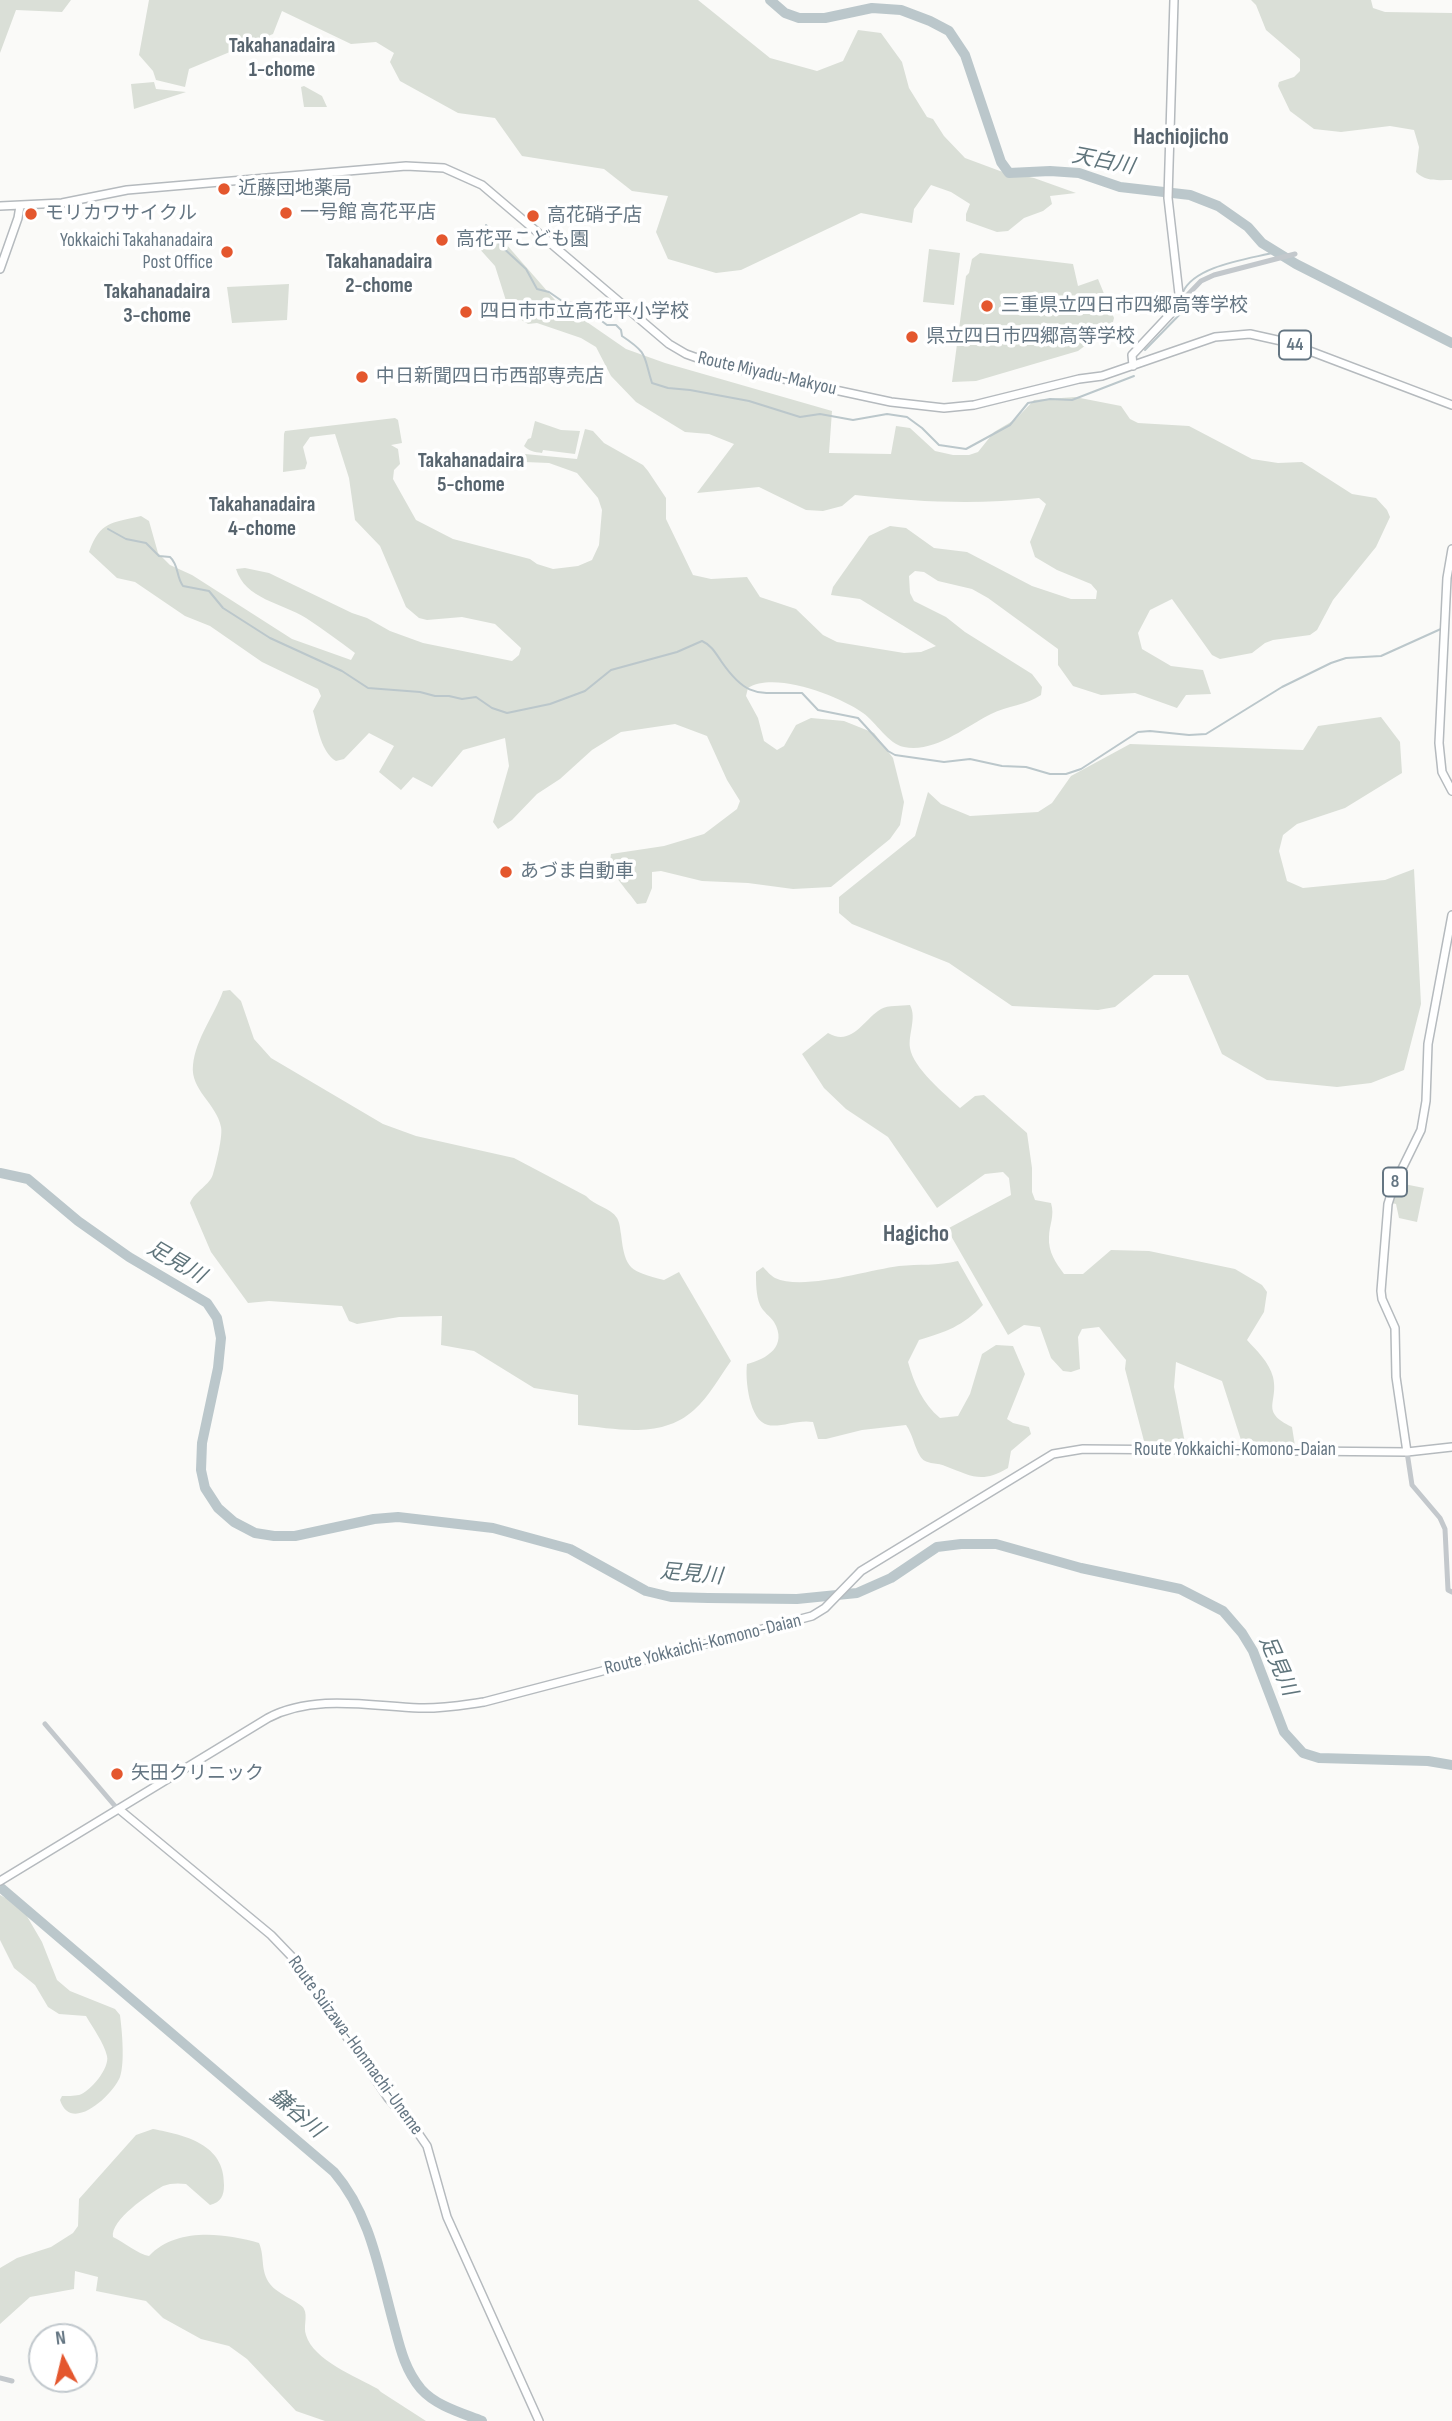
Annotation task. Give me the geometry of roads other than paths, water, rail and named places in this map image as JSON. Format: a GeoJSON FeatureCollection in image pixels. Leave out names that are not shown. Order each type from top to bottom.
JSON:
{"type":"FeatureCollection","features":[{"type":"Feature","properties":{"kind":"main road"},"geometry":{"type":"LineString","coordinates":[[1133,366],[1132,355],[1177,307],[1179,294],[1168,198],[1174,0]]}},
{"type":"Feature","properties":{"kind":"main road","name":"Route Miyadu-Makyou"},"geometry":{"type":"LineString","coordinates":[[0,206],[62,203],[127,190],[372,168],[433,166],[454,171],[482,185],[669,344],[686,354],[715,364],[891,402],[944,408],[982,403],[1079,379],[1102,376],[1215,337],[1250,334],[1286,342],[1452,405]]}},
{"type":"Feature","properties":{"kind":"main road"},"geometry":{"type":"LineString","coordinates":[[0,269],[20,206]]}},
{"type":"Feature","properties":{"kind":"main road"},"geometry":{"type":"LineString","coordinates":[[1452,550],[1444,634],[1440,761],[1442,772],[1452,791]]}},
{"type":"Feature","properties":{"kind":"main road","name":"8"},"geometry":{"type":"LineString","coordinates":[[1407,1452],[1396,1377],[1395,1328],[1381,1291],[1385,1222],[1394,1185],[1421,1130],[1426,1101],[1427,1044],[1452,915]]}},
{"type":"Feature","properties":{"kind":"main road","name":"Route Yokkaichi-Komono-Daian"},"geometry":{"type":"LineString","coordinates":[[0,1881],[268,1718],[295,1708],[320,1704],[434,1708],[484,1702],[796,1622],[818,1614],[849,1581],[870,1565],[1040,1460],[1068,1450],[1407,1452],[1452,1447]]}},
{"type":"Feature","properties":{"kind":"main road","name":"Route Suizawa-Honmachi-Uneme"},"geometry":{"type":"LineString","coordinates":[[120,1810],[206,1878],[286,1951],[388,2098],[422,2138],[427,2146],[447,2217],[539,2421]]}},
{"type":"Feature","properties":{"kind":"street"},"geometry":{"type":"LineString","coordinates":[[1177,307],[1201,281],[1214,275],[1296,254]]}},
{"type":"Feature","properties":{"kind":"street"},"geometry":{"type":"LineString","coordinates":[[1407,1452],[1412,1485],[1440,1517],[1445,1529],[1448,1590],[1452,1591]]}},
{"type":"Feature","properties":{"kind":"street"},"geometry":{"type":"LineString","coordinates":[[45,1724],[120,1810]]}},
{"type":"Feature","properties":{"kind":"street"},"geometry":{"type":"LineString","coordinates":[[0,2378],[12,2381]]}},
{"type":"Feature","properties":{"kind":"waterway","name":"天白川"},"geometry":{"type":"LineString","coordinates":[[770,0],[785,13],[799,18],[825,18],[872,8],[901,10],[930,21],[949,31],[965,55],[1001,162],[1009,173],[1079,173],[1120,187],[1190,195],[1218,206],[1248,227],[1262,243],[1296,264],[1452,343]]}},
{"type":"Feature","properties":{"kind":"waterway"},"geometry":{"type":"LineString","coordinates":[[486,225],[497,236],[500,245],[526,269],[537,289],[549,292],[562,301],[579,304],[607,325],[616,325],[622,336],[641,351],[652,383],[668,388],[749,401],[800,417],[820,414],[853,420],[887,414],[907,417],[939,445],[966,449],[1010,425],[1028,403],[1050,399],[1072,400],[1134,376]]}},
{"type":"Feature","properties":{"kind":"waterway"},"geometry":{"type":"LineString","coordinates":[[1183,292],[1189,283],[1211,269],[1276,252]]}},
{"type":"Feature","properties":{"kind":"waterway"},"geometry":{"type":"LineString","coordinates":[[1145,350],[1187,307],[1186,303]]}},
{"type":"Feature","properties":{"kind":"waterway"},"geometry":{"type":"LineString","coordinates":[[108,529],[126,539],[146,543],[159,556],[170,557],[183,586],[209,591],[223,608],[270,638],[342,671],[368,688],[462,699],[476,697],[492,708],[507,713],[550,704],[585,691],[611,670],[677,652],[702,641],[710,647],[730,674],[747,688],[764,693],[802,693],[818,710],[858,718],[888,751],[895,755],[944,762],[970,759],[1002,766],[1026,767],[1050,774],[1066,774],[1081,769],[1138,732],[1206,734],[1282,687],[1331,663],[1346,658],[1381,656],[1443,628]]}},
{"type":"Feature","properties":{"kind":"waterway","name":"足見川"},"geometry":{"type":"LineString","coordinates":[[0,1173],[28,1179],[78,1221],[129,1257],[207,1303],[217,1318],[221,1338],[218,1368],[202,1443],[201,1470],[205,1488],[218,1508],[234,1522],[255,1533],[295,1536],[374,1519],[398,1517],[493,1528],[570,1549],[646,1591],[671,1597],[708,1598],[797,1599],[857,1593],[891,1578],[937,1547],[996,1544],[1081,1568],[1180,1589],[1223,1611],[1253,1651],[1284,1732],[1303,1753],[1319,1758],[1428,1761],[1452,1765]]}},
{"type":"Feature","properties":{"kind":"waterway","name":"鎌谷川"},"geometry":{"type":"LineString","coordinates":[[0,1887],[334,2172],[357,2206],[365,2225],[401,2350],[411,2374],[421,2389],[434,2400],[482,2421]]}},
{"type":"Feature","properties":{"kind":"place","name":"近藤団地薬局"},"geometry":{"type":"Point","coordinates":[224,189]}},
{"type":"Feature","properties":{"kind":"place","name":"一号館 高花平店"},"geometry":{"type":"Point","coordinates":[286,213]}},
{"type":"Feature","properties":{"kind":"place","name":"モリカワサイクル"},"geometry":{"type":"Point","coordinates":[31,214]}},
{"type":"Feature","properties":{"kind":"place","name":"高花硝子店"},"geometry":{"type":"Point","coordinates":[533,216]}},
{"type":"Feature","properties":{"kind":"place","name":"高花平こども園"},"geometry":{"type":"Point","coordinates":[442,240]}},
{"type":"Feature","properties":{"kind":"place","name":"Yokkaichi Takahanadaira Post Office"},"geometry":{"type":"Point","coordinates":[227,252]}},
{"type":"Feature","properties":{"kind":"place","name":"三重県立四日市四郷高等学校"},"geometry":{"type":"Point","coordinates":[987,306]}},
{"type":"Feature","properties":{"kind":"place","name":"四日市市立高花平小学校"},"geometry":{"type":"Point","coordinates":[466,312]}},
{"type":"Feature","properties":{"kind":"place","name":"県立四日市四郷高等学校"},"geometry":{"type":"Point","coordinates":[912,337]}},
{"type":"Feature","properties":{"kind":"place","name":"中日新聞四日市西部専売店"},"geometry":{"type":"Point","coordinates":[362,377]}},
{"type":"Feature","properties":{"kind":"place","name":"あづま自動車"},"geometry":{"type":"Point","coordinates":[506,872]}},
{"type":"Feature","properties":{"kind":"place","name":"矢田クリニック"},"geometry":{"type":"Point","coordinates":[117,1774]}},
{"type":"Feature","properties":{"kind":"district","name":"Takahanadaira 1-chome"},"geometry":{"type":"Point","coordinates":[282,59]}},
{"type":"Feature","properties":{"kind":"district","name":"Hachiojicho"},"geometry":{"type":"Point","coordinates":[1181,138]}},
{"type":"Feature","properties":{"kind":"district","name":"Takahanadaira 2-chome"},"geometry":{"type":"Point","coordinates":[379,275]}},
{"type":"Feature","properties":{"kind":"district","name":"Takahanadaira 3-chome"},"geometry":{"type":"Point","coordinates":[157,305]}},
{"type":"Feature","properties":{"kind":"district","name":"Takahanadaira 5-chome"},"geometry":{"type":"Point","coordinates":[471,474]}},
{"type":"Feature","properties":{"kind":"district","name":"Takahanadaira 4-chome"},"geometry":{"type":"Point","coordinates":[262,518]}},
{"type":"Feature","properties":{"kind":"district","name":"Hagicho"},"geometry":{"type":"Point","coordinates":[916,1235]}}]}
